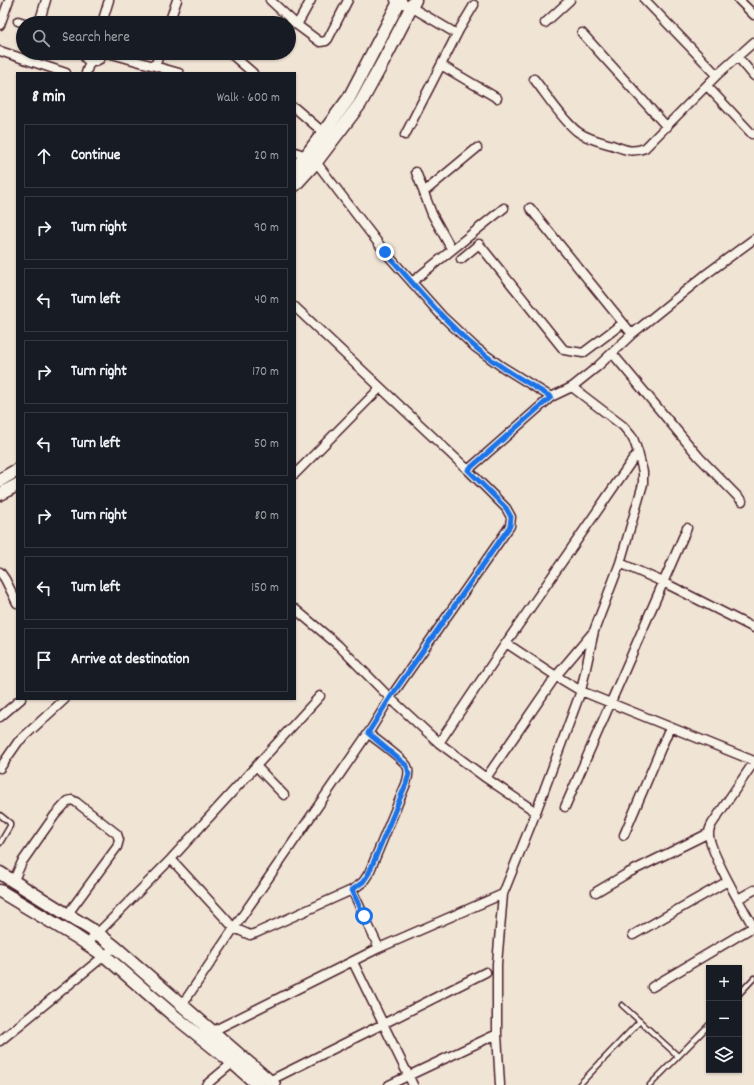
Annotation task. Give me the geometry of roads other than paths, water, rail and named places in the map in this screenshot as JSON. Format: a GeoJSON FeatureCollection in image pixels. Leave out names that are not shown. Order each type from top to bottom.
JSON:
{"type":"FeatureCollection","features":[{"type":"Feature","properties":{"kind":"street"},"geometry":{"type":"LineString","coordinates":[[0,24],[9,0]]}},
{"type":"Feature","properties":{"kind":"street"},"geometry":{"type":"LineString","coordinates":[[41,16],[46,0]]}},
{"type":"Feature","properties":{"kind":"street"},"geometry":{"type":"LineString","coordinates":[[104,16],[109,0]]}},
{"type":"Feature","properties":{"kind":"street"},"geometry":{"type":"LineString","coordinates":[[171,16],[176,0]]}},
{"type":"Feature","properties":{"kind":"street"},"geometry":{"type":"LineString","coordinates":[[311,0],[297,25],[320,42],[326,41],[348,0]]}},
{"type":"Feature","properties":{"kind":"street"},"geometry":{"type":"LineString","coordinates":[[545,23],[570,0]]}},
{"type":"Feature","properties":{"kind":"street"},"geometry":{"type":"LineString","coordinates":[[645,0],[717,75]]}},
{"type":"Feature","properties":{"kind":"street"},"geometry":{"type":"LineString","coordinates":[[739,0],[754,15]]}},
{"type":"Feature","properties":{"kind":"street"},"geometry":{"type":"LineString","coordinates":[[273,1],[288,16]]}},
{"type":"Feature","properties":{"kind":"street"},"geometry":{"type":"LineString","coordinates":[[296,182],[306,157],[348,98],[398,1],[413,4],[457,34]]}},
{"type":"Feature","properties":{"kind":"street"},"geometry":{"type":"LineString","coordinates":[[296,167],[347,121],[360,104],[413,4]]}},
{"type":"Feature","properties":{"kind":"street"},"geometry":{"type":"LineString","coordinates":[[405,135],[457,34],[474,5]]}},
{"type":"Feature","properties":{"kind":"street"},"geometry":{"type":"LineString","coordinates":[[582,33],[667,127]]}},
{"type":"Feature","properties":{"kind":"street"},"geometry":{"type":"LineString","coordinates":[[534,79],[577,132],[587,137],[631,152],[637,151],[645,148],[717,75],[754,42]]}},
{"type":"Feature","properties":{"kind":"street"},"geometry":{"type":"LineString","coordinates":[[0,52],[16,57]]}},
{"type":"Feature","properties":{"kind":"street"},"geometry":{"type":"LineString","coordinates":[[738,57],[754,76]]}},
{"type":"Feature","properties":{"kind":"street"},"geometry":{"type":"LineString","coordinates":[[25,60],[63,72]]}},
{"type":"Feature","properties":{"kind":"street"},"geometry":{"type":"LineString","coordinates":[[86,72],[90,61],[98,60]]}},
{"type":"Feature","properties":{"kind":"street"},"geometry":{"type":"LineString","coordinates":[[133,60],[176,72]]}},
{"type":"Feature","properties":{"kind":"street"},"geometry":{"type":"LineString","coordinates":[[155,66],[157,60]]}},
{"type":"Feature","properties":{"kind":"street"},"geometry":{"type":"LineString","coordinates":[[238,60],[252,72]]}},
{"type":"Feature","properties":{"kind":"street"},"geometry":{"type":"LineString","coordinates":[[441,65],[498,98]]}},
{"type":"Feature","properties":{"kind":"street"},"geometry":{"type":"LineString","coordinates":[[707,86],[752,134]]}},
{"type":"Feature","properties":{"kind":"street"},"geometry":{"type":"LineString","coordinates":[[296,109],[324,133]]}},
{"type":"Feature","properties":{"kind":"street"},"geometry":{"type":"LineString","coordinates":[[424,192],[477,148]]}},
{"type":"Feature","properties":{"kind":"street"},"geometry":{"type":"LineString","coordinates":[[306,157],[385,252],[442,316],[474,347],[501,366],[551,397]]}},
{"type":"Feature","properties":{"kind":"street"},"geometry":{"type":"LineString","coordinates":[[416,172],[448,252]]}},
{"type":"Feature","properties":{"kind":"street"},"geometry":{"type":"LineString","coordinates":[[412,282],[504,208]]}},
{"type":"Feature","properties":{"kind":"street"},"geometry":{"type":"LineString","coordinates":[[530,208],[632,334]]}},
{"type":"Feature","properties":{"kind":"street"},"geometry":{"type":"LineString","coordinates":[[468,470],[551,397],[574,385],[597,367],[632,334],[705,275],[754,239]]}},
{"type":"Feature","properties":{"kind":"street"},"geometry":{"type":"LineString","coordinates":[[461,259],[479,244],[564,350],[583,354],[623,323]]}},
{"type":"Feature","properties":{"kind":"street"},"geometry":{"type":"LineString","coordinates":[[182,1005],[368,733],[390,698],[510,526],[511,517],[506,508],[468,470],[296,308]]}},
{"type":"Feature","properties":{"kind":"street"},"geometry":{"type":"LineString","coordinates":[[612,353],[699,457],[742,501]]}},
{"type":"Feature","properties":{"kind":"street"},"geometry":{"type":"LineString","coordinates":[[500,1085],[497,1034],[497,964],[503,894],[536,812],[581,691],[594,631],[620,564],[643,484],[643,472],[633,438],[623,426],[574,385]]}},
{"type":"Feature","properties":{"kind":"street"},"geometry":{"type":"LineString","coordinates":[[296,473],[380,388]]}},
{"type":"Feature","properties":{"kind":"street"},"geometry":{"type":"LineString","coordinates":[[439,743],[638,452]]}},
{"type":"Feature","properties":{"kind":"street"},"geometry":{"type":"LineString","coordinates":[[0,480],[16,471]]}},
{"type":"Feature","properties":{"kind":"street"},"geometry":{"type":"LineString","coordinates":[[0,494],[16,486]]}},
{"type":"Feature","properties":{"kind":"street"},"geometry":{"type":"LineString","coordinates":[[565,807],[662,582],[687,528]]}},
{"type":"Feature","properties":{"kind":"street"},"geometry":{"type":"LineString","coordinates":[[620,564],[662,582],[754,628]]}},
{"type":"Feature","properties":{"kind":"street"},"geometry":{"type":"LineString","coordinates":[[0,572],[16,601]]}},
{"type":"Feature","properties":{"kind":"street"},"geometry":{"type":"LineString","coordinates":[[296,610],[338,645],[390,698],[439,743],[486,778],[536,812]]}},
{"type":"Feature","properties":{"kind":"street"},"geometry":{"type":"LineString","coordinates":[[486,778],[556,676],[594,631]]}},
{"type":"Feature","properties":{"kind":"street"},"geometry":{"type":"LineString","coordinates":[[506,643],[581,691],[754,761],[712,824],[709,833],[712,847],[728,881],[754,927],[652,987]]}},
{"type":"Feature","properties":{"kind":"street"},"geometry":{"type":"LineString","coordinates":[[88,943],[171,859],[320,696]]}},
{"type":"Feature","properties":{"kind":"street"},"geometry":{"type":"LineString","coordinates":[[0,717],[20,700]]}},
{"type":"Feature","properties":{"kind":"street"},"geometry":{"type":"LineString","coordinates":[[0,768],[18,742],[64,700]]}},
{"type":"Feature","properties":{"kind":"street"},"geometry":{"type":"LineString","coordinates":[[624,836],[670,727]]}},
{"type":"Feature","properties":{"kind":"street"},"geometry":{"type":"LineString","coordinates":[[171,859],[234,928],[250,935],[352,890],[363,882],[369,873],[409,774],[407,766],[368,733]]}},
{"type":"Feature","properties":{"kind":"street"},"geometry":{"type":"LineString","coordinates":[[256,766],[284,794]]}},
{"type":"Feature","properties":{"kind":"street"},"geometry":{"type":"LineString","coordinates":[[14,882],[22,862],[55,815],[68,801],[72,800],[76,802],[116,834],[119,840],[117,847],[67,915]]}},
{"type":"Feature","properties":{"kind":"street"},"geometry":{"type":"LineString","coordinates":[[596,892],[628,873],[709,833]]}},
{"type":"Feature","properties":{"kind":"street"},"geometry":{"type":"LineString","coordinates":[[0,873],[97,933],[115,947],[212,1031],[258,1085]]}},
{"type":"Feature","properties":{"kind":"street"},"geometry":{"type":"LineString","coordinates":[[633,935],[728,881]]}},
{"type":"Feature","properties":{"kind":"street"},"geometry":{"type":"LineString","coordinates":[[352,890],[379,948]]}},
{"type":"Feature","properties":{"kind":"street"},"geometry":{"type":"LineString","coordinates":[[738,899],[754,890]]}},
{"type":"Feature","properties":{"kind":"street"},"geometry":{"type":"LineString","coordinates":[[0,891],[88,943],[200,1037],[237,1059],[272,1083],[486,972]]}},
{"type":"Feature","properties":{"kind":"street"},"geometry":{"type":"LineString","coordinates":[[200,1037],[379,948],[503,894]]}},
{"type":"Feature","properties":{"kind":"street"},"geometry":{"type":"LineString","coordinates":[[1,1039],[115,947]]}},
{"type":"Feature","properties":{"kind":"street"},"geometry":{"type":"LineString","coordinates":[[353,962],[413,1085]]}},
{"type":"Feature","properties":{"kind":"street"},"geometry":{"type":"LineString","coordinates":[[389,1085],[497,1034]]}},
{"type":"Feature","properties":{"kind":"street"},"geometry":{"type":"LineString","coordinates":[[206,1085],[237,1059]]}},
{"type":"Feature","properties":{"kind":"lane"},"geometry":{"type":"LineString","coordinates":[[0,815],[10,823],[10,826],[0,842]]}},
{"type":"Feature","properties":{"kind":"lane"},"geometry":{"type":"LineString","coordinates":[[742,991],[754,978]]}},
{"type":"Feature","properties":{"kind":"lane"},"geometry":{"type":"LineString","coordinates":[[622,1005],[678,1056]]}},
{"type":"Feature","properties":{"kind":"lane"},"geometry":{"type":"LineString","coordinates":[[579,1085],[640,1021]]}},
{"type":"Feature","properties":{"kind":"lane"},"geometry":{"type":"LineString","coordinates":[[650,1085],[706,1027]]}}]}
